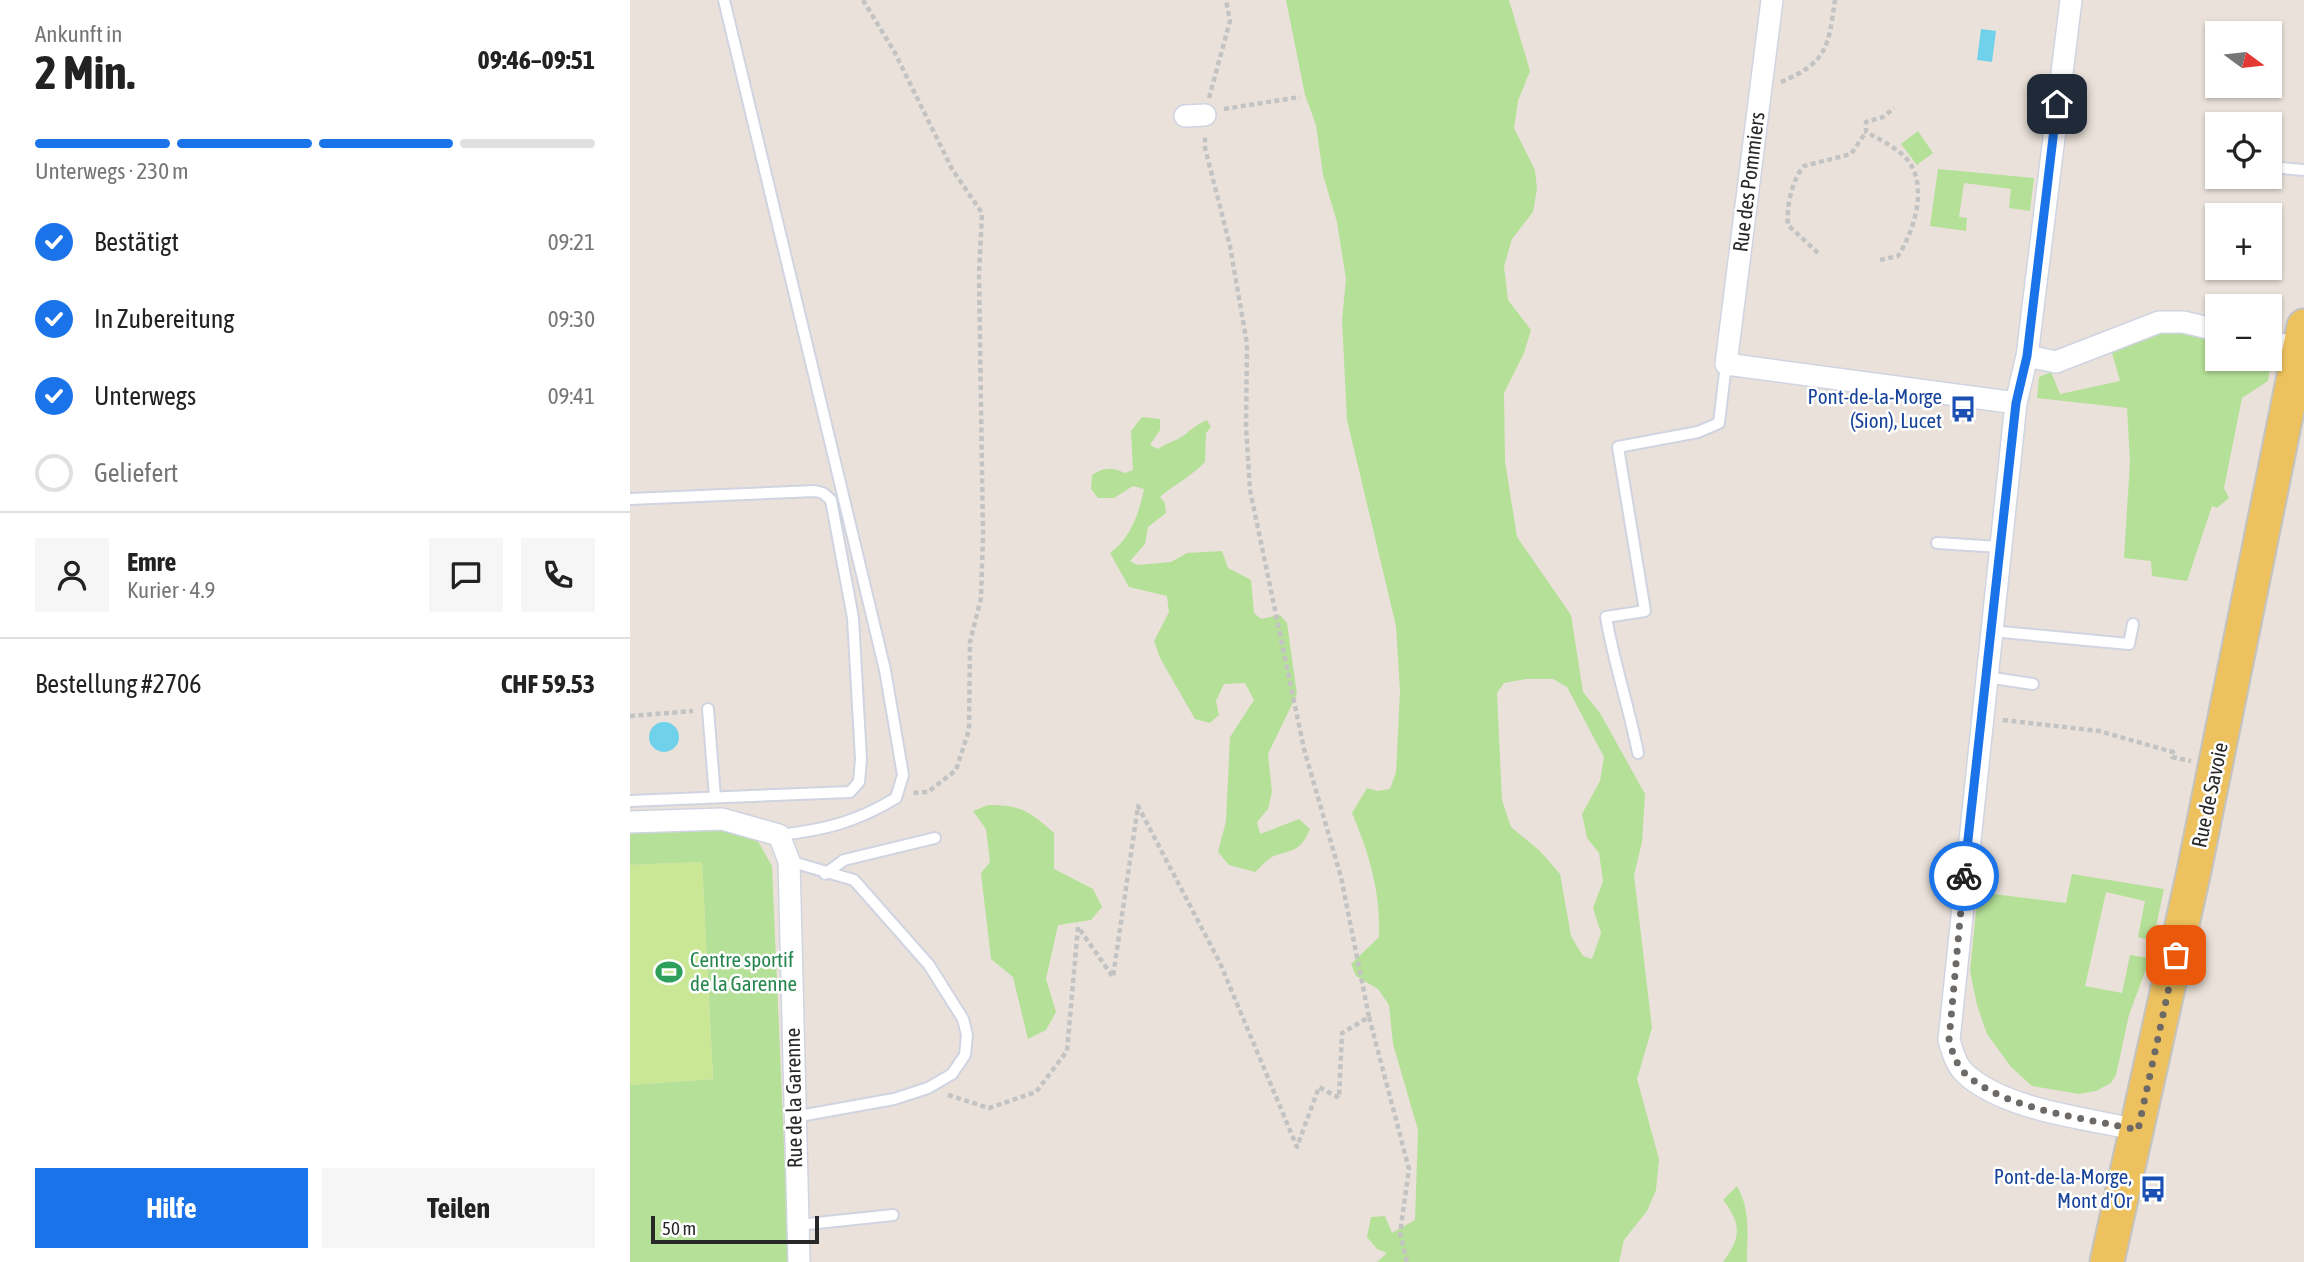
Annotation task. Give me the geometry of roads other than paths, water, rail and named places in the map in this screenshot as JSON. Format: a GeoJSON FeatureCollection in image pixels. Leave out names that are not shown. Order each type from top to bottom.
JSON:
{"type":"FeatureCollection","features":[{"type":"Feature","properties":{"kind":"main road","name":"Rue de Savoie"},"geometry":{"type":"LineString","coordinates":[[2107,1262],[2194,871],[2291,339]]}},
{"type":"Feature","properties":{"kind":"street","name":"Rue des Pommiers"},"geometry":{"type":"LineString","coordinates":[[1726,364],[1772,0]]}},
{"type":"Feature","properties":{"kind":"street"},"geometry":{"type":"LineString","coordinates":[[2070,0],[2027,356],[2016,403],[1950,1010],[1949,1040],[1956,1062],[1969,1077],[2001,1096],[2138,1130]]}},
{"type":"Feature","properties":{"kind":"street"},"geometry":{"type":"LineString","coordinates":[[2027,356],[2056,362],[2159,322],[2183,322],[2205,327]]}},
{"type":"Feature","properties":{"kind":"street"},"geometry":{"type":"LineString","coordinates":[[1726,364],[2016,403]]}},
{"type":"Feature","properties":{"kind":"street"},"geometry":{"type":"LineString","coordinates":[[630,822],[722,819],[779,835]]}},
{"type":"Feature","properties":{"kind":"street","name":"Rue de la Garenne"},"geometry":{"type":"LineString","coordinates":[[779,835],[789,861],[799,1262]]}},
{"type":"Feature","properties":{"kind":"lane"},"geometry":{"type":"LineString","coordinates":[[724,0],[886,670],[903,775],[897,794],[867,815],[836,826],[779,835]]}},
{"type":"Feature","properties":{"kind":"lane"},"geometry":{"type":"LineString","coordinates":[[2282,168],[2304,170]]}},
{"type":"Feature","properties":{"kind":"lane"},"geometry":{"type":"LineString","coordinates":[[1638,753],[1626,691],[1615,670],[1606,617],[1645,611],[1618,447],[1698,432],[1719,423],[1726,364]]}},
{"type":"Feature","properties":{"kind":"lane"},"geometry":{"type":"LineString","coordinates":[[630,499],[815,491],[823,492],[831,500],[853,618],[861,759],[859,782],[850,792],[630,801]]}},
{"type":"Feature","properties":{"kind":"lane"},"geometry":{"type":"LineString","coordinates":[[1937,543],[2000,547]]}},
{"type":"Feature","properties":{"kind":"lane"},"geometry":{"type":"LineString","coordinates":[[1991,631],[2129,644],[2133,624]]}},
{"type":"Feature","properties":{"kind":"lane"},"geometry":{"type":"LineString","coordinates":[[1986,677],[2033,684]]}},
{"type":"Feature","properties":{"kind":"lane"},"geometry":{"type":"LineString","coordinates":[[708,709],[715,797]]}},
{"type":"Feature","properties":{"kind":"lane"},"geometry":{"type":"LineString","coordinates":[[825,874],[844,860],[935,838]]}},
{"type":"Feature","properties":{"kind":"lane"},"geometry":{"type":"LineString","coordinates":[[789,861],[825,874],[854,880],[929,965],[963,1019],[967,1035],[965,1055],[952,1074],[928,1088],[894,1099],[794,1117]]}},
{"type":"Feature","properties":{"kind":"lane"},"geometry":{"type":"LineString","coordinates":[[798,1225],[893,1215]]}},
{"type":"Feature","properties":{"kind":"water"},"geometry":{"type":"Polygon","coordinates":[[[1981,29],[1996,31],[1992,62],[1977,60],[1981,29]]]}},
{"type":"Feature","properties":{"kind":"water"},"geometry":{"type":"Polygon","coordinates":[[[664,722],[675,726],[679,737],[675,748],[664,752],[653,748],[649,737],[653,726],[664,722]]]}},
{"type":"Feature","properties":{"kind":"place","name":"Pont-de-la-Morge (Sion), Lucet"},"geometry":{"type":"Point","coordinates":[1963,409]}},
{"type":"Feature","properties":{"kind":"place","name":"Centre sportif de la Garenne"},"geometry":{"type":"Point","coordinates":[669,972]}},
{"type":"Feature","properties":{"kind":"place","name":"Pont-de-la-Morge, Mont d'Or"},"geometry":{"type":"Point","coordinates":[2153,1189]}}]}
